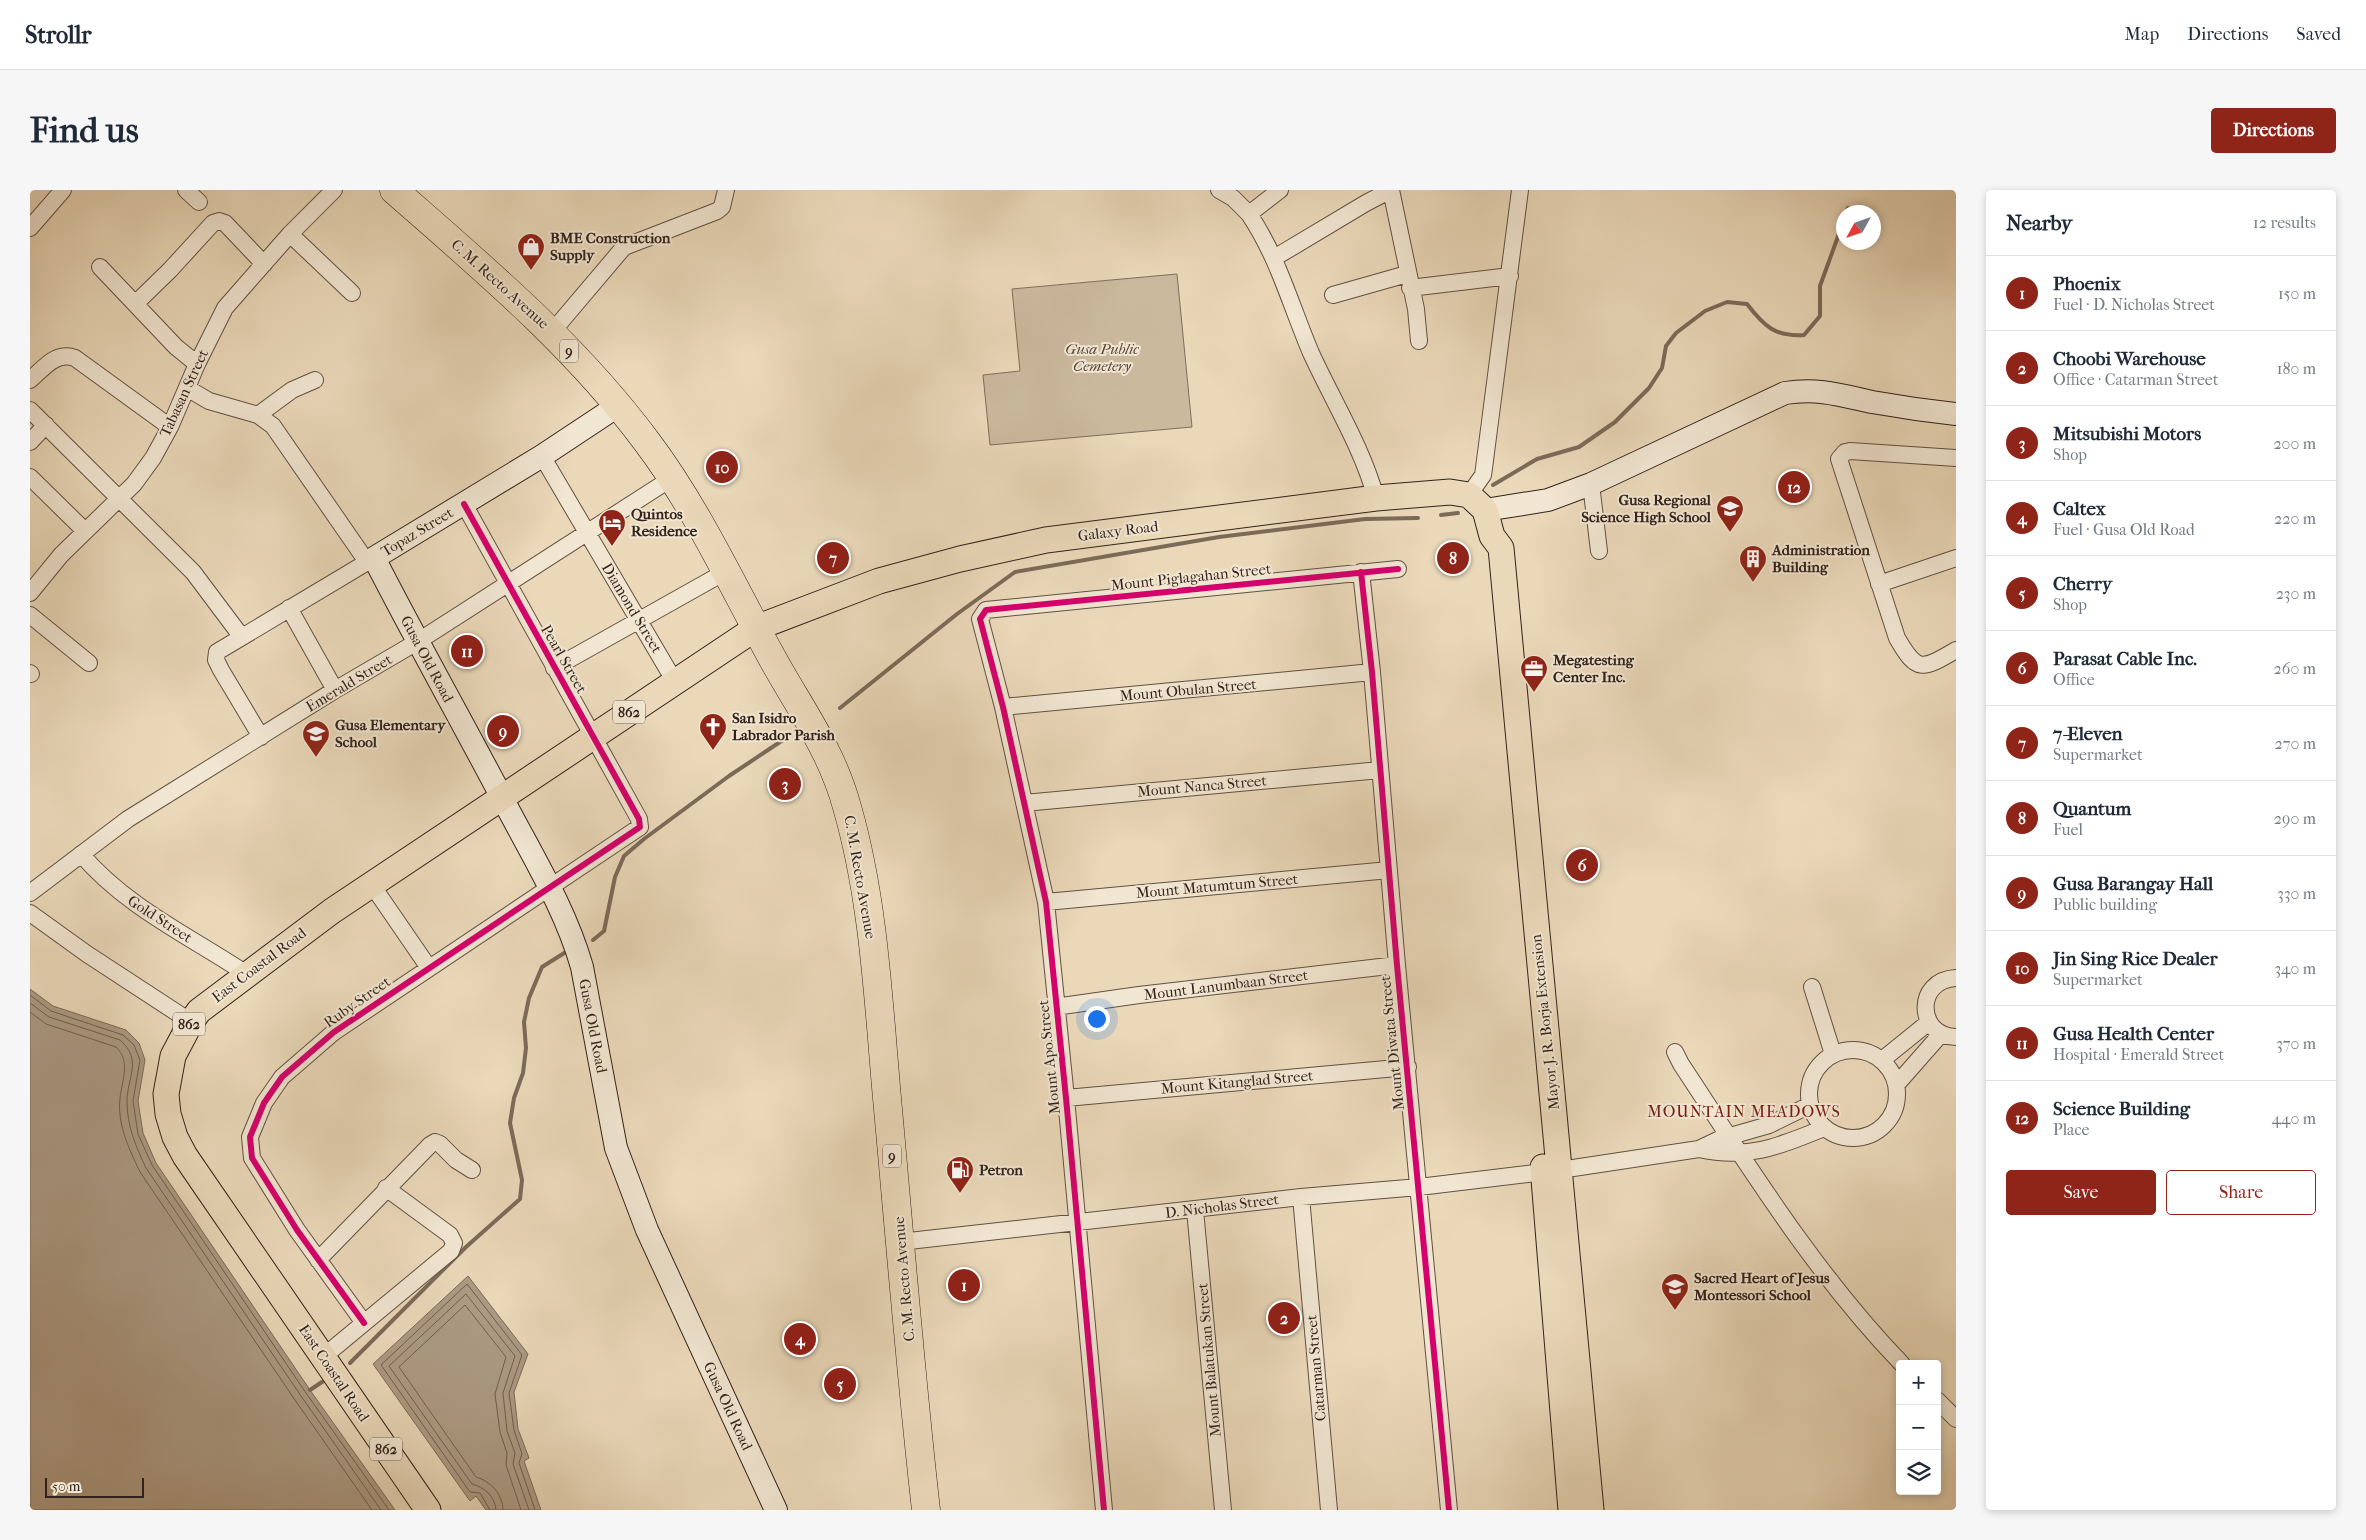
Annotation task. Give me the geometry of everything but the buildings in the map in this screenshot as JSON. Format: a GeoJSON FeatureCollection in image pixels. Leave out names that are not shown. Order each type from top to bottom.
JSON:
{"type":"FeatureCollection","features":[{"type":"Feature","properties":{"kind":"highway","name":"C. M. Recto Avenue"},"geometry":{"type":"LineString","coordinates":[[394,190],[487,271],[552,332],[618,405],[646,440],[672,478],[827,751],[847,804],[856,842],[876,972],[926,1510]]}},
{"type":"Feature","properties":{"kind":"main road","name":"Galaxy Road"},"geometry":{"type":"LineString","coordinates":[[756,628],[879,581],[960,559],[1046,540],[1376,498],[1450,492],[1477,503]]}},
{"type":"Feature","properties":{"kind":"main road","name":"Mayor J. R. Borja Extension"},"geometry":{"type":"LineString","coordinates":[[1477,503],[1492,536],[1486,550],[1516,811],[1552,1171],[1574,1431],[1571,1510]]}},
{"type":"Feature","properties":{"kind":"main road","name":"East Coastal Road"},"geometry":{"type":"LineString","coordinates":[[428,1510],[185,1156],[175,1137],[168,1114],[166,1094],[173,1056],[191,1022],[210,1002],[332,911],[756,628]]}},
{"type":"Feature","properties":{"kind":"main road","name":"Mayor J. R. Borja Extension"},"geometry":{"type":"LineString","coordinates":[[1574,1431],[1591,1510]]}},
{"type":"Feature","properties":{"kind":"street"},"geometry":{"type":"LineString","coordinates":[[30,228],[36,212],[63,190]]}},
{"type":"Feature","properties":{"kind":"street"},"geometry":{"type":"LineString","coordinates":[[186,190],[199,202]]}},
{"type":"Feature","properties":{"kind":"street","name":"Tabasan Street"},"geometry":{"type":"LineString","coordinates":[[30,593],[61,555],[120,498],[152,458],[170,427],[197,364],[225,308],[290,234],[334,190]]}},
{"type":"Feature","properties":{"kind":"street"},"geometry":{"type":"LineString","coordinates":[[552,332],[624,247],[717,211],[722,207],[726,190]]}},
{"type":"Feature","properties":{"kind":"street"},"geometry":{"type":"LineString","coordinates":[[1219,190],[1233,198],[1249,214],[1274,258],[1310,351],[1368,469],[1376,498]]}},
{"type":"Feature","properties":{"kind":"street"},"geometry":{"type":"LineString","coordinates":[[1249,214],[1280,190]]}},
{"type":"Feature","properties":{"kind":"street"},"geometry":{"type":"LineString","coordinates":[[1274,258],[1391,190],[1416,309],[1419,341]]}},
{"type":"Feature","properties":{"kind":"street"},"geometry":{"type":"LineString","coordinates":[[1520,190],[1483,475],[1477,503],[1548,500],[1592,484],[1786,393],[1808,390],[1832,392],[1923,411],[1956,414]]}},
{"type":"Feature","properties":{"kind":"street"},"geometry":{"type":"LineString","coordinates":[[135,304],[170,270],[213,223],[219,220],[225,223],[264,264]]}},
{"type":"Feature","properties":{"kind":"street"},"geometry":{"type":"LineString","coordinates":[[290,234],[352,293]]}},
{"type":"Feature","properties":{"kind":"street"},"geometry":{"type":"LineString","coordinates":[[100,267],[176,347],[197,364]]}},
{"type":"Feature","properties":{"kind":"street"},"geometry":{"type":"LineString","coordinates":[[1332,295],[1409,281],[1510,276]]}},
{"type":"Feature","properties":{"kind":"street"},"geometry":{"type":"LineString","coordinates":[[30,380],[57,357],[66,355],[76,358],[170,427]]}},
{"type":"Feature","properties":{"kind":"street"},"geometry":{"type":"LineString","coordinates":[[258,415],[292,390],[315,380]]}},
{"type":"Feature","properties":{"kind":"street"},"geometry":{"type":"LineString","coordinates":[[187,388],[209,400],[258,415],[273,426],[371,560]]}},
{"type":"Feature","properties":{"kind":"street","name":"Topaz Street"},"geometry":{"type":"LineString","coordinates":[[262,737],[221,670],[216,656],[220,649],[464,504],[542,456],[618,405]]}},
{"type":"Feature","properties":{"kind":"street"},"geometry":{"type":"LineString","coordinates":[[30,410],[193,572],[241,636]]}},
{"type":"Feature","properties":{"kind":"street"},"geometry":{"type":"LineString","coordinates":[[30,442],[46,425]]}},
{"type":"Feature","properties":{"kind":"street"},"geometry":{"type":"LineString","coordinates":[[1956,458],[1850,450],[1841,454],[1839,459],[1897,638],[1908,658],[1915,664],[1922,665],[1938,660],[1956,650]]}},
{"type":"Feature","properties":{"kind":"street","name":"Diamond Street"},"geometry":{"type":"LineString","coordinates":[[542,456],[675,682]]}},
{"type":"Feature","properties":{"kind":"street"},"geometry":{"type":"LineString","coordinates":[[30,477],[85,530]]}},
{"type":"Feature","properties":{"kind":"street","name":"Emerald Street"},"geometry":{"type":"LineString","coordinates":[[30,893],[128,819],[335,690],[418,642],[672,478]]}},
{"type":"Feature","properties":{"kind":"street"},"geometry":{"type":"LineString","coordinates":[[1592,484],[1599,551]]}},
{"type":"Feature","properties":{"kind":"street","name":"Pearl Street"},"geometry":{"type":"LineString","coordinates":[[464,504],[554,668],[594,736],[639,819],[640,826]]}},
{"type":"Feature","properties":{"kind":"street"},"geometry":{"type":"LineString","coordinates":[[1879,584],[1956,558]]}},
{"type":"Feature","properties":{"kind":"street","name":"Gusa Old Road"},"geometry":{"type":"LineString","coordinates":[[371,560],[502,796],[550,887],[575,945],[582,967],[616,1148],[628,1184],[647,1230],[776,1510]]}},
{"type":"Feature","properties":{"kind":"street","name":"Mount Piglagahan Street"},"geometry":{"type":"LineString","coordinates":[[986,610],[1398,569]]}},
{"type":"Feature","properties":{"kind":"street"},"geometry":{"type":"LineString","coordinates":[[554,668],[638,619],[725,572]]}},
{"type":"Feature","properties":{"kind":"street","name":"Mount Diwata Street"},"geometry":{"type":"LineString","coordinates":[[1361,572],[1372,672],[1397,965],[1420,1187],[1449,1510]]}},
{"type":"Feature","properties":{"kind":"street"},"geometry":{"type":"LineString","coordinates":[[289,608],[335,690]]}},
{"type":"Feature","properties":{"kind":"street","name":"Mount Apo Street"},"geometry":{"type":"LineString","coordinates":[[986,610],[980,619],[1003,707],[1046,902],[1104,1510]]}},
{"type":"Feature","properties":{"kind":"street"},"geometry":{"type":"LineString","coordinates":[[30,615],[89,663]]}},
{"type":"Feature","properties":{"kind":"street","name":"Mount Obulan Street"},"geometry":{"type":"LineString","coordinates":[[1003,707],[1372,672]]}},
{"type":"Feature","properties":{"kind":"street","name":"Mount Nanca Street"},"geometry":{"type":"LineString","coordinates":[[1024,803],[1380,770]]}},
{"type":"Feature","properties":{"kind":"street","name":"Ruby Street"},"geometry":{"type":"LineString","coordinates":[[364,1323],[318,1260],[252,1158],[250,1137],[254,1124],[274,1087],[290,1070],[334,1032],[640,826]]}},
{"type":"Feature","properties":{"kind":"street","name":"Gold Street"},"geometry":{"type":"LineString","coordinates":[[81,854],[100,875],[126,898],[248,975]]}},
{"type":"Feature","properties":{"kind":"street","name":"Mount Matumtum Street"},"geometry":{"type":"LineString","coordinates":[[1046,902],[1389,870]]}},
{"type":"Feature","properties":{"kind":"street"},"geometry":{"type":"LineString","coordinates":[[372,885],[429,968]]}},
{"type":"Feature","properties":{"kind":"street"},"geometry":{"type":"LineString","coordinates":[[30,913],[87,954],[191,1022]]}},
{"type":"Feature","properties":{"kind":"street","name":"Mount Lanumbaan Street"},"geometry":{"type":"LineString","coordinates":[[1055,1007],[1139,994],[1397,965]]}},
{"type":"Feature","properties":{"kind":"street"},"geometry":{"type":"LineString","coordinates":[[1897,1084],[1948,1036],[1929,1022],[1926,1014],[1927,995],[1940,981],[1956,978]]}},
{"type":"Feature","properties":{"kind":"street"},"geometry":{"type":"LineString","coordinates":[[1812,987],[1833,1054]]}},
{"type":"Feature","properties":{"kind":"street"},"geometry":{"type":"LineString","coordinates":[[1882,1060],[1929,1022]]}},
{"type":"Feature","properties":{"kind":"street"},"geometry":{"type":"LineString","coordinates":[[1845,1050],[1869,1053],[1882,1060],[1891,1070],[1897,1084],[1898,1101],[1892,1117],[1882,1130],[1868,1137],[1853,1139],[1837,1136],[1824,1128],[1815,1118],[1810,1105],[1809,1090],[1813,1076],[1821,1063],[1833,1054],[1845,1050]]}},
{"type":"Feature","properties":{"kind":"street"},"geometry":{"type":"LineString","coordinates":[[1675,1052],[1686,1072],[1771,1200],[1829,1278],[1899,1360]]}},
{"type":"Feature","properties":{"kind":"street","name":"Mount Kitanglad Street"},"geometry":{"type":"LineString","coordinates":[[1066,1098],[1408,1067]]}},
{"type":"Feature","properties":{"kind":"street"},"geometry":{"type":"LineString","coordinates":[[1699,1149],[1730,1136],[1768,1125],[1810,1105]]}},
{"type":"Feature","properties":{"kind":"street"},"geometry":{"type":"LineString","coordinates":[[1699,1149],[1721,1154],[1740,1154],[1778,1146],[1824,1128]]}},
{"type":"Feature","properties":{"kind":"street"},"geometry":{"type":"LineString","coordinates":[[318,1260],[386,1188],[435,1142],[440,1144],[456,1160],[472,1170]]}},
{"type":"Feature","properties":{"kind":"street","name":"D. Nicholas Street"},"geometry":{"type":"LineString","coordinates":[[900,1242],[1301,1197],[1420,1187],[1552,1171],[1699,1149]]}},
{"type":"Feature","properties":{"kind":"street"},"geometry":{"type":"LineString","coordinates":[[323,1356],[451,1250],[454,1243],[450,1235],[442,1227],[386,1188]]}},
{"type":"Feature","properties":{"kind":"street","name":"Catarman Street"},"geometry":{"type":"LineString","coordinates":[[1301,1197],[1329,1510]]}},
{"type":"Feature","properties":{"kind":"street","name":"Mount Balatukan Street"},"geometry":{"type":"LineString","coordinates":[[1195,1210],[1223,1510]]}},
{"type":"Feature","properties":{"kind":"street"},"geometry":{"type":"LineString","coordinates":[[1941,1404],[1956,1419]]}},
{"type":"Feature","properties":{"kind":"green space","name":"Gusa Public Cemetery"},"geometry":{"type":"Polygon","coordinates":[[[1177,274],[1192,427],[990,445],[983,375],[1020,371],[1012,289],[1177,274]]]}},
{"type":"Feature","properties":{"kind":"water"},"geometry":{"type":"Polygon","coordinates":[[[30,989],[53,1006],[126,1030],[139,1043],[145,1060],[138,1101],[143,1133],[156,1163],[310,1390],[395,1510],[30,1510],[30,989]]]}},
{"type":"Feature","properties":{"kind":"water"},"geometry":{"type":"Polygon","coordinates":[[[468,1276],[528,1354],[514,1392],[518,1429],[529,1458],[524,1461],[541,1510],[486,1510],[476,1496],[470,1501],[373,1364],[468,1276]]]}},
{"type":"Feature","properties":{"kind":"waterway"},"geometry":{"type":"LineString","coordinates":[[1493,485],[1537,459],[1579,447],[1615,422],[1649,388],[1662,368],[1666,346],[1676,333],[1705,311],[1727,302],[1747,304],[1765,324],[1778,332],[1804,335],[1820,316],[1820,286],[1836,242]]}},
{"type":"Feature","properties":{"kind":"waterway"},"geometry":{"type":"LineString","coordinates":[[1441,515],[1458,513]]}},
{"type":"Feature","properties":{"kind":"waterway"},"geometry":{"type":"LineString","coordinates":[[840,708],[957,614],[1015,572],[1219,537],[1365,519],[1418,518]]}},
{"type":"Feature","properties":{"kind":"waterway"},"geometry":{"type":"LineString","coordinates":[[593,940],[604,931],[615,877],[624,856],[729,776],[786,738]]}},
{"type":"Feature","properties":{"kind":"waterway"},"geometry":{"type":"LineString","coordinates":[[350,1363],[466,1247],[520,1199],[522,1180],[510,1123],[514,1098],[523,1073],[526,1048],[524,1022],[529,998],[542,967],[569,950]]}},
{"type":"Feature","properties":{"kind":"waterway"},"geometry":{"type":"LineString","coordinates":[[310,1390],[322,1382]]}},
{"type":"Feature","properties":{"kind":"cycle path"},"geometry":{"type":"LineString","coordinates":[[364,1323],[297,1230],[252,1158],[250,1137],[264,1103],[282,1077],[334,1032],[640,827],[639,819],[464,504]]}},
{"type":"Feature","properties":{"kind":"cycle path"},"geometry":{"type":"LineString","coordinates":[[1104,1510],[1046,902],[1003,707],[980,619],[986,610],[1398,569]]}},
{"type":"Feature","properties":{"kind":"cycle path"},"geometry":{"type":"LineString","coordinates":[[1361,572],[1372,672],[1397,965],[1449,1510]]}},
{"type":"Feature","properties":{"kind":"place","name":"BME Construction Supply"},"geometry":{"type":"Point","coordinates":[531,271]}},
{"type":"Feature","properties":{"kind":"place","name":"Jin Sing Rice Dealer"},"geometry":{"type":"Point","coordinates":[722,467]}},
{"type":"Feature","properties":{"kind":"place","name":"Science Building"},"geometry":{"type":"Point","coordinates":[1794,487]}},
{"type":"Feature","properties":{"kind":"place","name":"Gusa Regional Science High School"},"geometry":{"type":"Point","coordinates":[1730,533]}},
{"type":"Feature","properties":{"kind":"place","name":"Quintos Residence"},"geometry":{"type":"Point","coordinates":[612,547]}},
{"type":"Feature","properties":{"kind":"place","name":"7-Eleven"},"geometry":{"type":"Point","coordinates":[833,558]}},
{"type":"Feature","properties":{"kind":"place","name":"Quantum"},"geometry":{"type":"Point","coordinates":[1453,558]}},
{"type":"Feature","properties":{"kind":"place","name":"Administration Building"},"geometry":{"type":"Point","coordinates":[1753,583]}},
{"type":"Feature","properties":{"kind":"place","name":"Gusa Health Center"},"geometry":{"type":"Point","coordinates":[467,651]}},
{"type":"Feature","properties":{"kind":"place","name":"Megatesting Center Inc."},"geometry":{"type":"Point","coordinates":[1534,693]}},
{"type":"Feature","properties":{"kind":"place","name":"Gusa Barangay Hall"},"geometry":{"type":"Point","coordinates":[503,731]}},
{"type":"Feature","properties":{"kind":"place","name":"San Isidro Labrador Parish"},"geometry":{"type":"Point","coordinates":[713,751]}},
{"type":"Feature","properties":{"kind":"place","name":"Gusa Elementary School"},"geometry":{"type":"Point","coordinates":[316,758]}},
{"type":"Feature","properties":{"kind":"place","name":"Mitsubishi Motors"},"geometry":{"type":"Point","coordinates":[785,784]}},
{"type":"Feature","properties":{"kind":"place","name":"Parasat Cable Inc."},"geometry":{"type":"Point","coordinates":[1582,865]}},
{"type":"Feature","properties":{"kind":"place","name":"Petron"},"geometry":{"type":"Point","coordinates":[960,1194]}},
{"type":"Feature","properties":{"kind":"place","name":"Phoenix"},"geometry":{"type":"Point","coordinates":[964,1285]}},
{"type":"Feature","properties":{"kind":"place","name":"Sacred Heart of Jesus Montessori School"},"geometry":{"type":"Point","coordinates":[1675,1311]}},
{"type":"Feature","properties":{"kind":"place","name":"Choobi Warehouse"},"geometry":{"type":"Point","coordinates":[1284,1318]}},
{"type":"Feature","properties":{"kind":"place","name":"Caltex"},"geometry":{"type":"Point","coordinates":[800,1339]}},
{"type":"Feature","properties":{"kind":"place","name":"Cherry"},"geometry":{"type":"Point","coordinates":[840,1384]}},
{"type":"Feature","properties":{"kind":"district","name":"MOUNTAIN MEADOWS"},"geometry":{"type":"Point","coordinates":[1744,1111]}}]}
